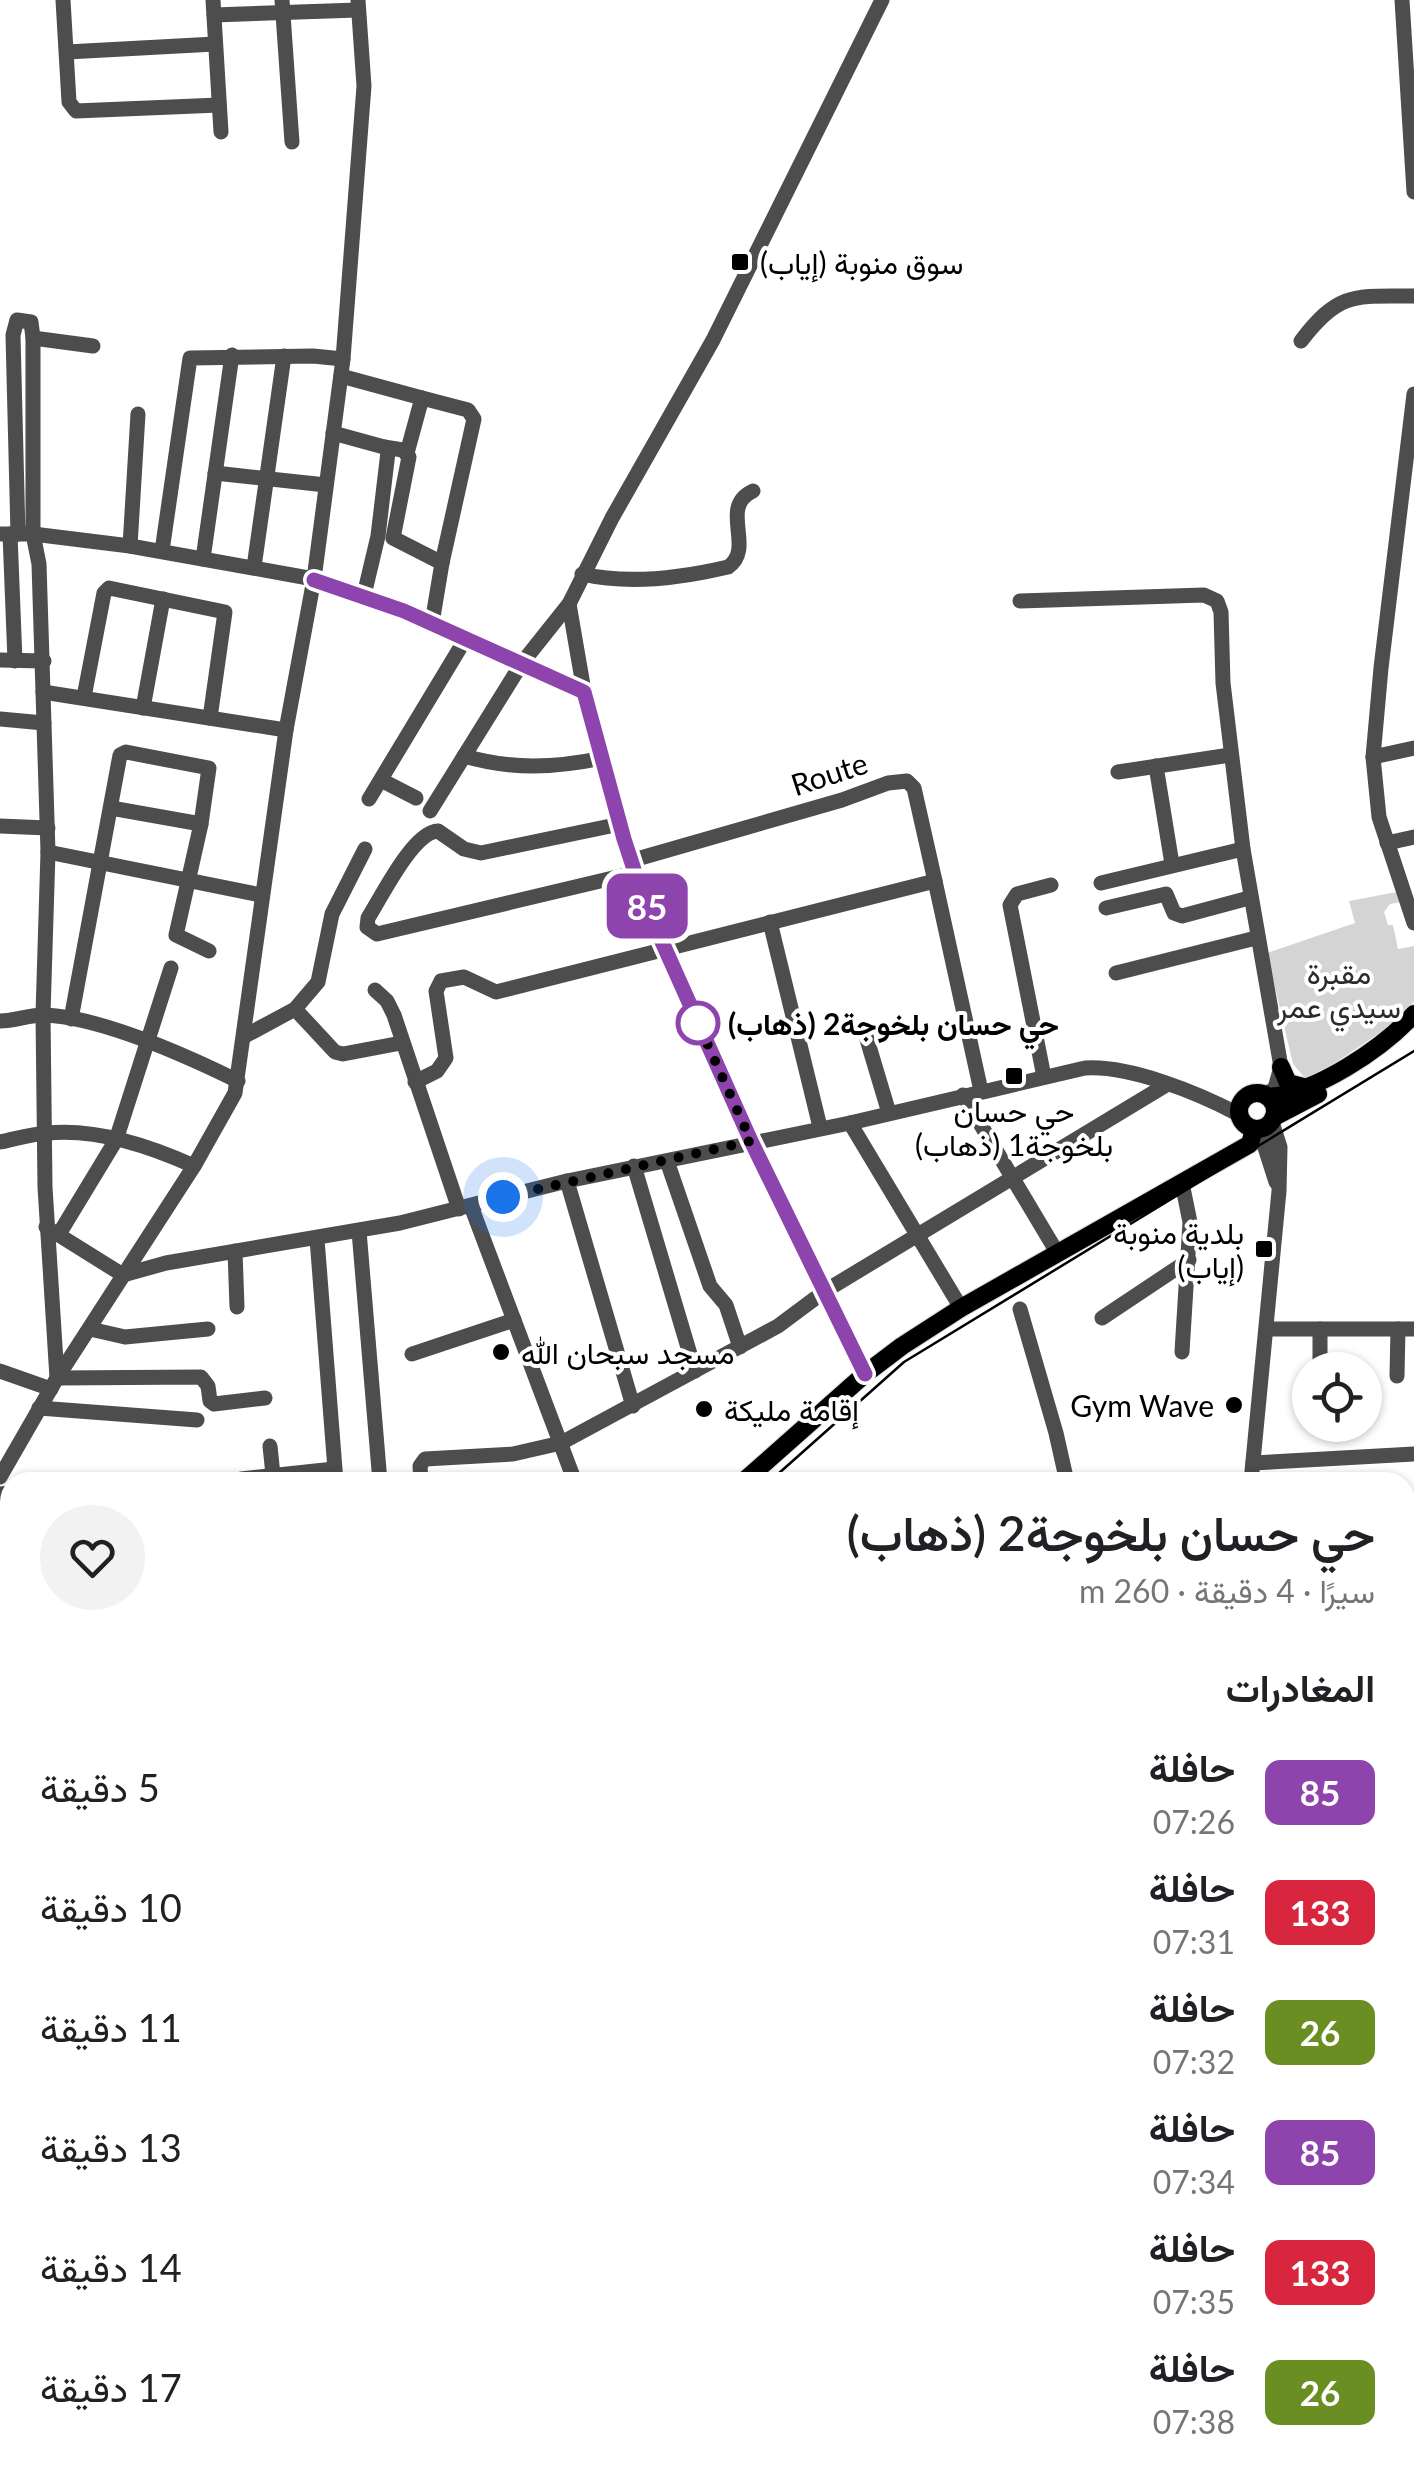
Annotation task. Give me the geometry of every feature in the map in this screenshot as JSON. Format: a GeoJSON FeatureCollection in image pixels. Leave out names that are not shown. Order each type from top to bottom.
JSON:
{"type":"FeatureCollection","features":[{"type":"Feature","properties":{"kind":"main road"},"geometry":{"type":"LineString","coordinates":[[754,1472],[865,1374],[961,1308],[1229,1157],[1252,1123],[1256,1092],[1267,1096],[1296,1094],[1370,1050],[1414,1014]]}},
{"type":"Feature","properties":{"kind":"main road"},"geometry":{"type":"LineString","coordinates":[[1252,1123],[1364,1068],[1414,1030]]}},
{"type":"Feature","properties":{"kind":"main road"},"geometry":{"type":"LineString","coordinates":[[1281,1067],[1288,1082],[1308,1088]]}},
{"type":"Feature","properties":{"kind":"main road"},"geometry":{"type":"LineString","coordinates":[[1229,1157],[1242,1133],[1275,1109],[1267,1096]]}},
{"type":"Feature","properties":{"kind":"street"},"geometry":{"type":"LineString","coordinates":[[63,0],[69,102],[76,112],[220,106]]}},
{"type":"Feature","properties":{"kind":"street"},"geometry":{"type":"LineString","coordinates":[[430,811],[522,663],[569,604],[713,340],[882,0]]}},
{"type":"Feature","properties":{"kind":"street"},"geometry":{"type":"LineString","coordinates":[[1402,0],[1414,192]]}},
{"type":"Feature","properties":{"kind":"street"},"geometry":{"type":"LineString","coordinates":[[2,1472],[54,1383],[194,1166],[228,1107],[238,1081],[261,895],[314,580],[342,368],[364,86],[358,5],[214,8],[222,132]]}},
{"type":"Feature","properties":{"kind":"street"},"geometry":{"type":"LineString","coordinates":[[283,6],[292,142]]}},
{"type":"Feature","properties":{"kind":"street"},"geometry":{"type":"LineString","coordinates":[[66,52],[215,44]]}},
{"type":"Feature","properties":{"kind":"street"},"geometry":{"type":"LineString","coordinates":[[1302,341],[1338,302],[1366,296],[1414,296]]}},
{"type":"Feature","properties":{"kind":"street"},"geometry":{"type":"LineString","coordinates":[[44,662],[8,661],[6,619],[15,534],[33,338],[32,322],[15,322],[8,398],[8,486],[15,534],[39,564],[44,662],[48,852],[42,1014],[54,1383]]}},
{"type":"Feature","properties":{"kind":"street"},"geometry":{"type":"LineString","coordinates":[[33,338],[93,346]]}},
{"type":"Feature","properties":{"kind":"street"},"geometry":{"type":"LineString","coordinates":[[203,559],[232,355]]}},
{"type":"Feature","properties":{"kind":"street"},"geometry":{"type":"LineString","coordinates":[[162,551],[188,360],[194,356],[284,356],[342,368],[422,398],[468,410],[474,419],[432,623]]}},
{"type":"Feature","properties":{"kind":"street"},"geometry":{"type":"LineString","coordinates":[[254,567],[284,356]]}},
{"type":"Feature","properties":{"kind":"street"},"geometry":{"type":"LineString","coordinates":[[1414,394],[1373,756],[1376,800],[1414,923]]}},
{"type":"Feature","properties":{"kind":"street"},"geometry":{"type":"LineString","coordinates":[[364,596],[385,537],[422,398]]}},
{"type":"Feature","properties":{"kind":"street"},"geometry":{"type":"LineString","coordinates":[[130,546],[138,414]]}},
{"type":"Feature","properties":{"kind":"street"},"geometry":{"type":"LineString","coordinates":[[333,432],[407,453]]}},
{"type":"Feature","properties":{"kind":"street"},"geometry":{"type":"LineString","coordinates":[[384,447],[388,458],[385,537]]}},
{"type":"Feature","properties":{"kind":"street"},"geometry":{"type":"LineString","coordinates":[[215,473],[326,485]]}},
{"type":"Feature","properties":{"kind":"street"},"geometry":{"type":"LineString","coordinates":[[582,574],[612,579],[653,578],[728,567],[737,561],[740,550],[738,506],[753,491]]}},
{"type":"Feature","properties":{"kind":"street"},"geometry":{"type":"LineString","coordinates":[[15,534],[130,546],[314,580],[432,623],[584,692]]}},
{"type":"Feature","properties":{"kind":"street"},"geometry":{"type":"LineString","coordinates":[[385,537],[442,563]]}},
{"type":"Feature","properties":{"kind":"street"},"geometry":{"type":"LineString","coordinates":[[84,698],[106,590],[163,599],[225,612],[210,718]]}},
{"type":"Feature","properties":{"kind":"street"},"geometry":{"type":"LineString","coordinates":[[1020,601],[1204,595],[1217,601],[1242,849],[1281,1067],[1275,1088],[1267,1096]]}},
{"type":"Feature","properties":{"kind":"street"},"geometry":{"type":"LineString","coordinates":[[143,708],[163,599]]}},
{"type":"Feature","properties":{"kind":"street"},"geometry":{"type":"LineString","coordinates":[[569,604],[584,692],[632,867],[751,1141],[865,1374]]}},
{"type":"Feature","properties":{"kind":"street"},"geometry":{"type":"LineString","coordinates":[[370,799],[466,638]]}},
{"type":"Feature","properties":{"kind":"street"},"geometry":{"type":"LineString","coordinates":[[43,692],[286,730]]}},
{"type":"Feature","properties":{"kind":"street"},"geometry":{"type":"LineString","coordinates":[[0,719],[44,723]]}},
{"type":"Feature","properties":{"kind":"street"},"geometry":{"type":"LineString","coordinates":[[1373,756],[1414,748]]}},
{"type":"Feature","properties":{"kind":"street"},"geometry":{"type":"LineString","coordinates":[[71,1019],[120,755],[126,752],[204,765],[210,773],[176,935],[209,950]]}},
{"type":"Feature","properties":{"kind":"street"},"geometry":{"type":"LineString","coordinates":[[1118,772],[1230,755]]}},
{"type":"Feature","properties":{"kind":"street"},"geometry":{"type":"LineString","coordinates":[[464,756],[519,768],[603,758]]}},
{"type":"Feature","properties":{"kind":"street"},"geometry":{"type":"LineString","coordinates":[[1156,766],[1172,864]]}},
{"type":"Feature","properties":{"kind":"street"},"geometry":{"type":"LineString","coordinates":[[382,780],[416,798]]}},
{"type":"Feature","properties":{"kind":"street","name":"Route"},"geometry":{"type":"LineString","coordinates":[[632,867],[888,783],[906,781],[914,788],[935,882]]}},
{"type":"Feature","properties":{"kind":"street"},"geometry":{"type":"LineString","coordinates":[[111,808],[201,824]]}},
{"type":"Feature","properties":{"kind":"street"},"geometry":{"type":"LineString","coordinates":[[620,824],[481,853],[464,849],[438,831],[428,832],[368,918],[367,928],[377,934],[632,867]]}},
{"type":"Feature","properties":{"kind":"street"},"geometry":{"type":"LineString","coordinates":[[0,826],[48,828]]}},
{"type":"Feature","properties":{"kind":"street"},"geometry":{"type":"LineString","coordinates":[[1387,843],[1414,837]]}},
{"type":"Feature","properties":{"kind":"street"},"geometry":{"type":"LineString","coordinates":[[244,1036],[296,1008],[318,982],[326,932],[336,902],[364,849]]}},
{"type":"Feature","properties":{"kind":"street"},"geometry":{"type":"LineString","coordinates":[[1242,849],[1108,881],[1114,906],[1166,894],[1174,912],[1182,916],[1249,898]]}},
{"type":"Feature","properties":{"kind":"street"},"geometry":{"type":"LineString","coordinates":[[48,852],[261,895]]}},
{"type":"Feature","properties":{"kind":"street"},"geometry":{"type":"LineString","coordinates":[[415,1082],[437,1071],[446,1058],[436,996],[441,981],[464,977],[496,992],[935,882],[981,1090]]}},
{"type":"Feature","properties":{"kind":"street"},"geometry":{"type":"LineString","coordinates":[[1044,1077],[1010,905],[1016,894],[1051,885]]}},
{"type":"Feature","properties":{"kind":"street"},"geometry":{"type":"LineString","coordinates":[[770,922],[820,1127]]}},
{"type":"Feature","properties":{"kind":"street"},"geometry":{"type":"LineString","coordinates":[[1116,973],[1256,938]]}},
{"type":"Feature","properties":{"kind":"street"},"geometry":{"type":"LineString","coordinates":[[52,1231],[116,1140],[171,968]]}},
{"type":"Feature","properties":{"kind":"street"},"geometry":{"type":"LineString","coordinates":[[375,990],[391,1007],[415,1082],[514,1320],[571,1472]]}},
{"type":"Feature","properties":{"kind":"street"},"geometry":{"type":"LineString","coordinates":[[296,1008],[326,1044],[343,1054],[401,1042]]}},
{"type":"Feature","properties":{"kind":"street"},"geometry":{"type":"LineString","coordinates":[[0,1021],[42,1014],[71,1019],[146,1041],[238,1081]]}},
{"type":"Feature","properties":{"kind":"street"},"geometry":{"type":"LineString","coordinates":[[863,1026],[889,1113]]}},
{"type":"Feature","properties":{"kind":"street"},"geometry":{"type":"LineString","coordinates":[[52,1231],[124,1276],[166,1263],[358,1231],[634,1166],[850,1123],[981,1090],[1106,1068],[1166,1085],[1252,1123],[1280,1147],[1252,1472]]}},
{"type":"Feature","properties":{"kind":"street"},"geometry":{"type":"LineString","coordinates":[[420,1472],[426,1459],[513,1454],[561,1443],[633,1406],[778,1326],[825,1291],[1166,1085]]}},
{"type":"Feature","properties":{"kind":"street"},"geometry":{"type":"LineString","coordinates":[[963,1096],[1058,1254]]}},
{"type":"Feature","properties":{"kind":"street"},"geometry":{"type":"LineString","coordinates":[[850,1123],[961,1308]]}},
{"type":"Feature","properties":{"kind":"street"},"geometry":{"type":"LineString","coordinates":[[1252,1123],[1279,1191]]}},
{"type":"Feature","properties":{"kind":"street"},"geometry":{"type":"LineString","coordinates":[[0,1142],[44,1132],[70,1132],[166,1152],[194,1166]]}},
{"type":"Feature","properties":{"kind":"street"},"geometry":{"type":"LineString","coordinates":[[667,1160],[710,1286],[726,1305],[740,1347]]}},
{"type":"Feature","properties":{"kind":"street"},"geometry":{"type":"LineString","coordinates":[[634,1166],[695,1372]]}},
{"type":"Feature","properties":{"kind":"street"},"geometry":{"type":"LineString","coordinates":[[567,1181],[633,1406]]}},
{"type":"Feature","properties":{"kind":"street"},"geometry":{"type":"LineString","coordinates":[[1182,1183],[1189,1210],[1182,1352]]}},
{"type":"Feature","properties":{"kind":"street"},"geometry":{"type":"LineString","coordinates":[[358,1231],[379,1472]]}},
{"type":"Feature","properties":{"kind":"street"},"geometry":{"type":"LineString","coordinates":[[317,1239],[335,1472]]}},
{"type":"Feature","properties":{"kind":"street"},"geometry":{"type":"LineString","coordinates":[[235,1251],[237,1307]]}},
{"type":"Feature","properties":{"kind":"street"},"geometry":{"type":"LineString","coordinates":[[1102,1318],[1188,1260]]}},
{"type":"Feature","properties":{"kind":"street"},"geometry":{"type":"LineString","coordinates":[[1020,1309],[1065,1472]]}},
{"type":"Feature","properties":{"kind":"street"},"geometry":{"type":"LineString","coordinates":[[412,1354],[514,1320]]}},
{"type":"Feature","properties":{"kind":"street"},"geometry":{"type":"LineString","coordinates":[[90,1329],[125,1337],[208,1329]]}},
{"type":"Feature","properties":{"kind":"street"},"geometry":{"type":"LineString","coordinates":[[1267,1329],[1406,1329],[1397,1376]]}},
{"type":"Feature","properties":{"kind":"street"},"geometry":{"type":"LineString","coordinates":[[1320,1329],[1320,1352]]}},
{"type":"Feature","properties":{"kind":"street"},"geometry":{"type":"LineString","coordinates":[[0,1370],[54,1383],[201,1377],[214,1404],[265,1398]]}},
{"type":"Feature","properties":{"kind":"street"},"geometry":{"type":"LineString","coordinates":[[39,1408],[197,1420]]}},
{"type":"Feature","properties":{"kind":"street"},"geometry":{"type":"LineString","coordinates":[[270,1446],[273,1472]]}},
{"type":"Feature","properties":{"kind":"street"},"geometry":{"type":"LineString","coordinates":[[1253,1464],[1414,1454]]}},
{"type":"Feature","properties":{"kind":"green space","name":"مقبرة سيدي عمر"},"geometry":{"type":"Polygon","coordinates":[[[1397,892],[1400,902],[1390,904],[1384,912],[1388,925],[1393,925],[1398,949],[1414,946],[1414,1001],[1405,1016],[1312,1078],[1305,1078],[1293,1064],[1267,953],[1355,923],[1349,901],[1397,892]]]}},
{"type":"Feature","properties":{"kind":"tram line"},"geometry":{"type":"LineString","coordinates":[[780,1472],[904,1362],[1414,1051]]}},
{"type":"Feature","properties":{"kind":"bus line","name":"85"},"geometry":{"type":"LineString","coordinates":[[314,580],[404,611],[584,692],[646,906],[751,1141],[865,1374]]}},
{"type":"Feature","properties":{"kind":"place","name":"سوق منوبة (إياب)"},"geometry":{"type":"Point","coordinates":[740,262]}},
{"type":"Feature","properties":{"kind":"place","name":"حي حسان بلخوجة2 (ذهاب)"},"geometry":{"type":"Point","coordinates":[698,1023]}},
{"type":"Feature","properties":{"kind":"place","name":"حي حسان بلخوجة1 (ذهاب)"},"geometry":{"type":"Point","coordinates":[1014,1076]}},
{"type":"Feature","properties":{"kind":"place","name":"بلدية منوبة (إياب)"},"geometry":{"type":"Point","coordinates":[1264,1249]}},
{"type":"Feature","properties":{"kind":"place","name":"مسجد سبحان الله"},"geometry":{"type":"Point","coordinates":[501,1352]}},
{"type":"Feature","properties":{"kind":"place","name":"Gym Wave"},"geometry":{"type":"Point","coordinates":[1234,1405]}},
{"type":"Feature","properties":{"kind":"place","name":"إقامة مليكة"},"geometry":{"type":"Point","coordinates":[704,1409]}},
{"type":"Feature","properties":{"kind":"route"},"geometry":{"type":"LineString","coordinates":[[503,1197],[751,1141],[698,1023]]}}]}
